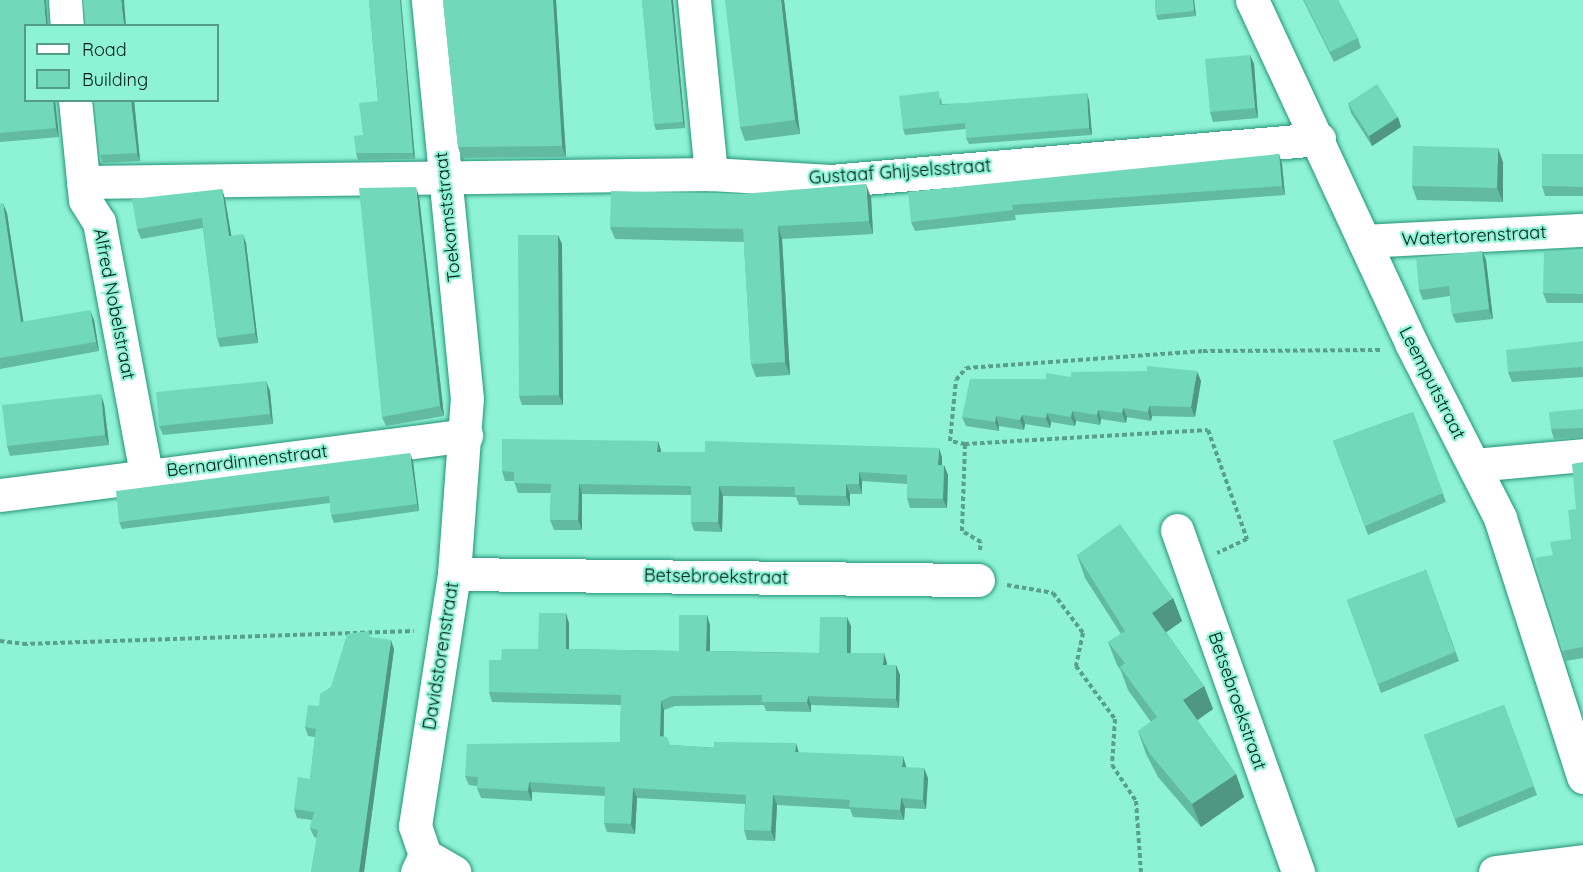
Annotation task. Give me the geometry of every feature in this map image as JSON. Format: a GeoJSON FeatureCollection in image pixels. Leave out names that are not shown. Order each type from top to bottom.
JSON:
{"type":"FeatureCollection","features":[{"type":"Feature","properties":{"kind":"street"},"geometry":{"type":"LineString","coordinates":[[65,0],[67,24]]}},
{"type":"Feature","properties":{"kind":"street","name":"Toekomststraat"},"geometry":{"type":"LineString","coordinates":[[428,0],[466,435]]}},
{"type":"Feature","properties":{"kind":"street"},"geometry":{"type":"LineString","coordinates":[[694,0],[711,174]]}},
{"type":"Feature","properties":{"kind":"street","name":"Leemputstraat"},"geometry":{"type":"LineString","coordinates":[[1252,0],[1319,139],[1411,343],[1500,518],[1583,777]]}},
{"type":"Feature","properties":{"kind":"street","name":"Alfred Nobelstraat"},"geometry":{"type":"LineString","coordinates":[[75,102],[86,200],[99,222],[146,473]]}},
{"type":"Feature","properties":{"kind":"street","name":"Gustaaf Ghijselsstraat"},"geometry":{"type":"LineString","coordinates":[[83,182],[711,174],[830,181],[1319,139]]}},
{"type":"Feature","properties":{"kind":"street","name":"Watertorenstraat"},"geometry":{"type":"LineString","coordinates":[[1364,241],[1583,230]]}},
{"type":"Feature","properties":{"kind":"street","name":"Bernardinnenstraat"},"geometry":{"type":"LineString","coordinates":[[14,491],[466,435]]}},
{"type":"Feature","properties":{"kind":"street","name":"Davidstorenstraat"},"geometry":{"type":"LineString","coordinates":[[421,864],[415,826],[454,574],[466,435]]}},
{"type":"Feature","properties":{"kind":"street"},"geometry":{"type":"LineString","coordinates":[[1474,465],[1583,455]]}},
{"type":"Feature","properties":{"kind":"street","name":"Betsebroekstraat"},"geometry":{"type":"LineString","coordinates":[[1177,530],[1298,872]]}},
{"type":"Feature","properties":{"kind":"street","name":"Betsebroekstraat"},"geometry":{"type":"LineString","coordinates":[[454,574],[978,580]]}},
{"type":"Feature","properties":{"kind":"street"},"geometry":{"type":"LineString","coordinates":[[1495,872],[1583,861]]}},
{"type":"Feature","properties":{"kind":"street"},"geometry":{"type":"LineString","coordinates":[[421,864],[454,872]]}},
{"type":"Feature","properties":{"kind":"path"},"geometry":{"type":"LineString","coordinates":[[1190,566],[1247,539],[1208,430],[965,444],[950,441],[956,380],[966,368],[1203,351],[1311,354],[1385,350],[1411,343]]}},
{"type":"Feature","properties":{"kind":"path"},"geometry":{"type":"LineString","coordinates":[[965,444],[962,531],[981,542],[978,580],[1053,593],[1083,633],[1076,666],[1115,719],[1112,765],[1136,801],[1141,872]]}},
{"type":"Feature","properties":{"kind":"path"},"geometry":{"type":"LineString","coordinates":[[0,640],[23,644],[257,633],[445,632]]}},
{"type":"Feature","properties":{"kind":"building"},"geometry":{"type":"Polygon","coordinates":[[[0,0],[44,0],[46,24],[24,24],[24,102],[53,102],[56,128],[0,133],[0,0]]]}},
{"type":"Feature","properties":{"kind":"building"},"geometry":{"type":"Polygon","coordinates":[[[83,0],[121,0],[124,24],[86,24],[83,0]]]}},
{"type":"Feature","properties":{"kind":"building"},"geometry":{"type":"Polygon","coordinates":[[[369,0],[400,0],[413,153],[356,153],[354,136],[363,135],[359,103],[378,101],[369,0]]]}},
{"type":"Feature","properties":{"kind":"building"},"geometry":{"type":"Polygon","coordinates":[[[443,0],[553,0],[562,146],[458,147],[443,0]]]}},
{"type":"Feature","properties":{"kind":"building"},"geometry":{"type":"Polygon","coordinates":[[[642,0],[671,0],[683,122],[654,124],[642,0]]]}},
{"type":"Feature","properties":{"kind":"building"},"geometry":{"type":"Polygon","coordinates":[[[725,0],[781,0],[795,120],[740,127],[725,0]]]}},
{"type":"Feature","properties":{"kind":"building"},"geometry":{"type":"Polygon","coordinates":[[[1155,0],[1193,0],[1194,11],[1156,15],[1155,0]]]}},
{"type":"Feature","properties":{"kind":"building"},"geometry":{"type":"Polygon","coordinates":[[[1304,0],[1338,0],[1358,38],[1330,52],[1304,0]]]}},
{"type":"Feature","properties":{"kind":"building"},"geometry":{"type":"Polygon","coordinates":[[[1250,55],[1255,108],[1210,112],[1205,59],[1250,55]]]}},
{"type":"Feature","properties":{"kind":"building"},"geometry":{"type":"Polygon","coordinates":[[[1377,84],[1398,117],[1369,136],[1348,103],[1377,84]]]}},
{"type":"Feature","properties":{"kind":"building"},"geometry":{"type":"Polygon","coordinates":[[[939,91],[940,105],[1087,93],[1089,128],[966,138],[965,123],[903,129],[899,96],[939,91]]]}},
{"type":"Feature","properties":{"kind":"building"},"geometry":{"type":"Polygon","coordinates":[[[94,102],[131,102],[137,153],[100,155],[94,102]]]}},
{"type":"Feature","properties":{"kind":"building"},"geometry":{"type":"Polygon","coordinates":[[[1413,146],[1498,148],[1497,188],[1412,186],[1413,146]]]}},
{"type":"Feature","properties":{"kind":"building"},"geometry":{"type":"Polygon","coordinates":[[[1279,154],[1282,186],[1012,205],[1013,210],[911,222],[908,192],[1279,154]]]}},
{"type":"Feature","properties":{"kind":"building"},"geometry":{"type":"Polygon","coordinates":[[[1542,154],[1583,154],[1583,187],[1542,186],[1542,154]]]}},
{"type":"Feature","properties":{"kind":"building"},"geometry":{"type":"Polygon","coordinates":[[[866,184],[869,221],[778,226],[785,362],[751,364],[743,229],[610,227],[611,191],[741,194],[866,184]]]}},
{"type":"Feature","properties":{"kind":"building"},"geometry":{"type":"Polygon","coordinates":[[[416,187],[440,406],[382,417],[359,188],[416,187]]]}},
{"type":"Feature","properties":{"kind":"building"},"geometry":{"type":"Polygon","coordinates":[[[222,189],[229,236],[243,234],[255,333],[217,338],[202,218],[137,229],[132,199],[222,189]]]}},
{"type":"Feature","properties":{"kind":"building"},"geometry":{"type":"Polygon","coordinates":[[[3,203],[21,322],[90,310],[96,342],[0,358],[0,204],[3,203]]]}},
{"type":"Feature","properties":{"kind":"building"},"geometry":{"type":"Polygon","coordinates":[[[518,235],[558,235],[559,395],[519,396],[518,235]]]}},
{"type":"Feature","properties":{"kind":"building"},"geometry":{"type":"Polygon","coordinates":[[[1482,251],[1489,309],[1452,314],[1449,286],[1419,290],[1416,258],[1482,251]]]}},
{"type":"Feature","properties":{"kind":"building"},"geometry":{"type":"Polygon","coordinates":[[[1544,251],[1583,251],[1583,294],[1543,293],[1544,251]]]}},
{"type":"Feature","properties":{"kind":"building"},"geometry":{"type":"Polygon","coordinates":[[[1583,341],[1583,372],[1582,367],[1508,372],[1506,350],[1583,341]]]}},
{"type":"Feature","properties":{"kind":"building"},"geometry":{"type":"Polygon","coordinates":[[[1147,366],[1197,371],[1191,407],[1149,406],[1148,412],[1123,408],[1122,413],[1098,410],[1097,415],[1072,411],[1071,417],[1047,413],[1046,418],[1022,415],[1020,420],[996,416],[995,422],[962,417],[970,379],[1046,379],[1046,373],[1071,377],[1071,372],[1147,371],[1147,366]]]}},
{"type":"Feature","properties":{"kind":"building"},"geometry":{"type":"Polygon","coordinates":[[[266,381],[270,414],[159,426],[156,392],[266,381]]]}},
{"type":"Feature","properties":{"kind":"building"},"geometry":{"type":"Polygon","coordinates":[[[101,394],[105,435],[7,446],[2,405],[101,394]]]}},
{"type":"Feature","properties":{"kind":"building"},"geometry":{"type":"Polygon","coordinates":[[[1583,409],[1583,428],[1551,429],[1549,412],[1583,409]]]}},
{"type":"Feature","properties":{"kind":"building"},"geometry":{"type":"Polygon","coordinates":[[[1413,412],[1443,493],[1365,526],[1333,441],[1413,412]]]}},
{"type":"Feature","properties":{"kind":"building"},"geometry":{"type":"Polygon","coordinates":[[[502,439],[658,441],[657,452],[705,452],[705,441],[939,448],[938,465],[944,465],[943,499],[907,498],[907,475],[859,472],[859,484],[846,484],[846,496],[795,495],[795,487],[719,486],[718,522],[691,522],[691,486],[579,484],[578,520],[550,520],[551,484],[514,483],[514,472],[502,471],[502,439]]]}},
{"type":"Feature","properties":{"kind":"building"},"geometry":{"type":"Polygon","coordinates":[[[410,453],[417,504],[331,515],[329,496],[119,522],[116,491],[410,453]]]}},
{"type":"Feature","properties":{"kind":"building"},"geometry":{"type":"Polygon","coordinates":[[[1583,462],[1583,647],[1562,651],[1535,558],[1553,555],[1550,542],[1571,539],[1568,510],[1576,509],[1572,464],[1583,462]]]}},
{"type":"Feature","properties":{"kind":"building"},"geometry":{"type":"Polygon","coordinates":[[[1120,524],[1173,598],[1152,613],[1204,686],[1183,700],[1236,774],[1192,804],[1150,754],[1138,731],[1157,717],[1120,667],[1125,663],[1108,642],[1125,631],[1077,555],[1120,524]]]}},
{"type":"Feature","properties":{"kind":"building"},"geometry":{"type":"Polygon","coordinates":[[[1426,570],[1455,652],[1378,684],[1347,600],[1426,570]]]}},
{"type":"Feature","properties":{"kind":"building"},"geometry":{"type":"Polygon","coordinates":[[[539,613],[566,613],[566,649],[679,651],[679,615],[707,615],[706,651],[783,653],[819,653],[820,617],[847,617],[847,653],[884,653],[883,665],[896,665],[896,699],[808,696],[807,702],[762,702],[762,695],[672,696],[661,701],[660,736],[667,737],[670,745],[714,748],[714,742],[796,743],[795,752],[903,756],[902,767],[924,768],[923,800],[901,798],[900,810],[849,807],[850,800],[773,795],[771,831],[744,830],[746,795],[633,788],[631,824],[604,823],[605,787],[529,782],[528,791],[477,788],[478,777],[465,776],[467,744],[620,742],[621,695],[489,692],[489,660],[501,660],[502,649],[538,649],[539,613]]]}},
{"type":"Feature","properties":{"kind":"building"},"geometry":{"type":"Polygon","coordinates":[[[369,631],[370,637],[391,640],[359,872],[311,872],[318,830],[310,828],[314,812],[294,809],[298,777],[310,779],[316,729],[305,727],[308,705],[319,706],[320,694],[331,687],[347,634],[369,631]]]}},
{"type":"Feature","properties":{"kind":"building"},"geometry":{"type":"Polygon","coordinates":[[[1504,705],[1534,786],[1455,819],[1424,735],[1504,705]]]}}]}
